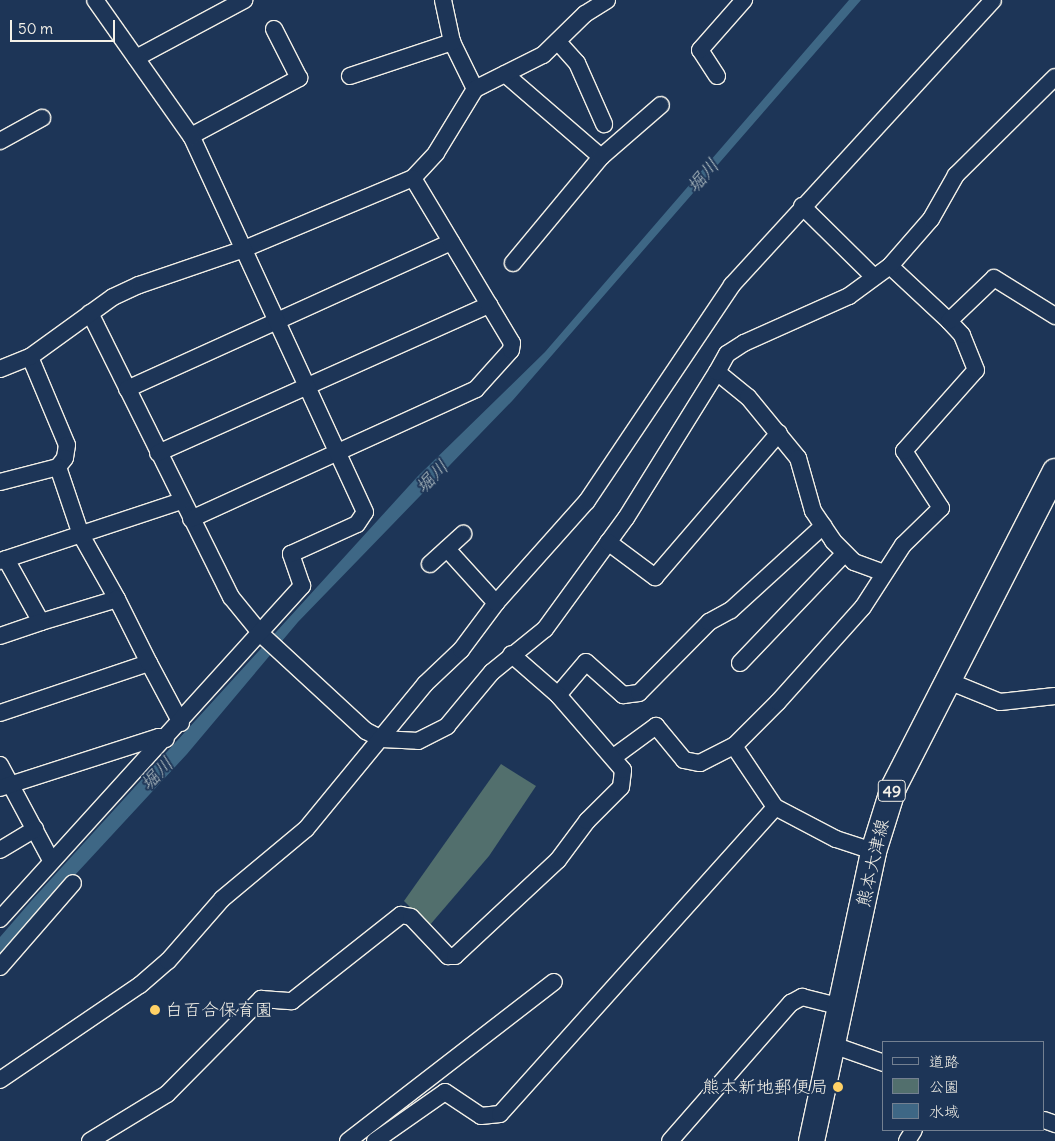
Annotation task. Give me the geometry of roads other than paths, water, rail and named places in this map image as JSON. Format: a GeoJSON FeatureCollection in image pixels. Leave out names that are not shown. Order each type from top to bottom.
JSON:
{"type":"FeatureCollection","features":[{"type":"Feature","properties":{"kind":"main road","name":"熊本大津線"},"geometry":{"type":"LineString","coordinates":[[811,1141],[842,1007],[873,851],[901,766],[1055,470]]}},
{"type":"Feature","properties":{"kind":"street"},"geometry":{"type":"LineString","coordinates":[[0,919],[51,860],[181,723],[302,586],[291,554],[357,524],[365,512],[191,136],[95,0]]}},
{"type":"Feature","properties":{"kind":"street"},"geometry":{"type":"LineString","coordinates":[[136,58],[244,0]]}},
{"type":"Feature","properties":{"kind":"street"},"geometry":{"type":"LineString","coordinates":[[443,0],[452,42],[475,89]]}},
{"type":"Feature","properties":{"kind":"street"},"geometry":{"type":"LineString","coordinates":[[0,369],[30,357],[90,312],[163,274],[244,249],[413,178],[436,153],[475,89],[505,74],[559,42],[585,14],[607,0]]}},
{"type":"Feature","properties":{"kind":"street"},"geometry":{"type":"LineString","coordinates":[[717,76],[700,50],[744,0]]}},
{"type":"Feature","properties":{"kind":"street"},"geometry":{"type":"LineString","coordinates":[[0,1080],[63,1041],[168,961],[222,899],[306,829],[496,603],[587,500],[732,285],[802,206],[993,0]]}},
{"type":"Feature","properties":{"kind":"street"},"geometry":{"type":"LineString","coordinates":[[191,136],[299,78],[274,28]]}},
{"type":"Feature","properties":{"kind":"street"},"geometry":{"type":"LineString","coordinates":[[350,76],[452,42]]}},
{"type":"Feature","properties":{"kind":"street"},"geometry":{"type":"LineString","coordinates":[[559,42],[577,63],[604,124]]}},
{"type":"Feature","properties":{"kind":"street"},"geometry":{"type":"LineString","coordinates":[[505,74],[601,157]]}},
{"type":"Feature","properties":{"kind":"street"},"geometry":{"type":"LineString","coordinates":[[90,312],[230,598],[261,633],[366,731],[382,739],[418,741],[448,726],[510,654],[545,629],[608,542],[727,354],[744,343],[849,296],[890,266],[931,220],[956,175],[1055,77]]}},
{"type":"Feature","properties":{"kind":"street"},"geometry":{"type":"LineString","coordinates":[[514,263],[601,157],[661,104]]}},
{"type":"Feature","properties":{"kind":"street"},"geometry":{"type":"LineString","coordinates":[[0,141],[42,118]]}},
{"type":"Feature","properties":{"kind":"street"},"geometry":{"type":"LineString","coordinates":[[190,519],[476,389],[511,350],[512,342],[413,178]]}},
{"type":"Feature","properties":{"kind":"street"},"geometry":{"type":"LineString","coordinates":[[802,206],[874,277]]}},
{"type":"Feature","properties":{"kind":"street"},"geometry":{"type":"LineString","coordinates":[[127,389],[452,242]]}},
{"type":"Feature","properties":{"kind":"street"},"geometry":{"type":"LineString","coordinates":[[615,756],[656,726],[691,764],[734,746],[812,667],[884,573],[903,545],[941,508],[904,451],[974,376],[975,363],[949,321],[890,266]]}},
{"type":"Feature","properties":{"kind":"street"},"geometry":{"type":"LineString","coordinates":[[949,321],[994,278],[1055,316]]}},
{"type":"Feature","properties":{"kind":"street"},"geometry":{"type":"LineString","coordinates":[[158,453],[489,305]]}},
{"type":"Feature","properties":{"kind":"street"},"geometry":{"type":"LineString","coordinates":[[0,482],[58,467],[65,458],[67,445],[30,357]]}},
{"type":"Feature","properties":{"kind":"street"},"geometry":{"type":"LineString","coordinates":[[717,372],[748,398],[798,458],[805,474],[805,492],[823,526],[844,554],[860,566],[884,573]]}},
{"type":"Feature","properties":{"kind":"street"},"geometry":{"type":"LineString","coordinates":[[608,542],[655,577],[779,434]]}},
{"type":"Feature","properties":{"kind":"street"},"geometry":{"type":"LineString","coordinates":[[58,467],[81,535],[181,723]]}},
{"type":"Feature","properties":{"kind":"street"},"geometry":{"type":"LineString","coordinates":[[41,622],[3,560],[182,502]]}},
{"type":"Feature","properties":{"kind":"street"},"geometry":{"type":"LineString","coordinates":[[558,696],[586,662],[623,695],[639,693],[709,622],[731,610],[823,526]]}},
{"type":"Feature","properties":{"kind":"street"},"geometry":{"type":"LineString","coordinates":[[430,564],[464,534]]}},
{"type":"Feature","properties":{"kind":"street"},"geometry":{"type":"LineString","coordinates":[[447,549],[496,603]]}},
{"type":"Feature","properties":{"kind":"street"},"geometry":{"type":"LineString","coordinates":[[740,663],[844,554]]}},
{"type":"Feature","properties":{"kind":"street"},"geometry":{"type":"LineString","coordinates":[[0,636],[117,600]]}},
{"type":"Feature","properties":{"kind":"street"},"geometry":{"type":"LineString","coordinates":[[90,1141],[167,1094],[254,1003],[266,997],[292,1001],[401,915],[411,917],[448,956],[455,956],[558,860],[587,821],[621,787],[625,779],[615,756],[558,696],[510,654]]}},
{"type":"Feature","properties":{"kind":"street"},"geometry":{"type":"LineString","coordinates":[[0,713],[149,664]]}},
{"type":"Feature","properties":{"kind":"street"},"geometry":{"type":"LineString","coordinates":[[946,680],[1000,702],[1055,696]]}},
{"type":"Feature","properties":{"kind":"street"},"geometry":{"type":"LineString","coordinates":[[5,787],[159,737],[166,739]]}},
{"type":"Feature","properties":{"kind":"street"},"geometry":{"type":"LineString","coordinates":[[734,746],[775,807],[836,839],[873,851]]}},
{"type":"Feature","properties":{"kind":"street"},"geometry":{"type":"LineString","coordinates":[[0,765],[5,787],[35,829],[51,860]]}},
{"type":"Feature","properties":{"kind":"street"},"geometry":{"type":"LineString","coordinates":[[375,1141],[444,1092],[481,1116],[500,1114],[775,807]]}},
{"type":"Feature","properties":{"kind":"street"},"geometry":{"type":"LineString","coordinates":[[0,850],[35,829]]}},
{"type":"Feature","properties":{"kind":"street"},"geometry":{"type":"LineString","coordinates":[[0,967],[72,883]]}},
{"type":"Feature","properties":{"kind":"street"},"geometry":{"type":"LineString","coordinates":[[348,1141],[554,982]]}},
{"type":"Feature","properties":{"kind":"street"},"geometry":{"type":"LineString","coordinates":[[670,1141],[791,1002],[802,997],[842,1007]]}},
{"type":"Feature","properties":{"kind":"street"},"geometry":{"type":"LineString","coordinates":[[833,1045],[882,1062]]}},
{"type":"Feature","properties":{"kind":"water","name":"堀川"},"geometry":{"type":"Polygon","coordinates":[[[849,0],[861,0],[513,400],[298,622],[187,754],[0,956],[0,937],[32,900],[418,476],[545,352],[849,0]]]}},
{"type":"Feature","properties":{"kind":"place","name":"白百合保育園"},"geometry":{"type":"Point","coordinates":[155,1010]}},
{"type":"Feature","properties":{"kind":"place","name":"熊本新地郵便局"},"geometry":{"type":"Point","coordinates":[838,1087]}}]}
